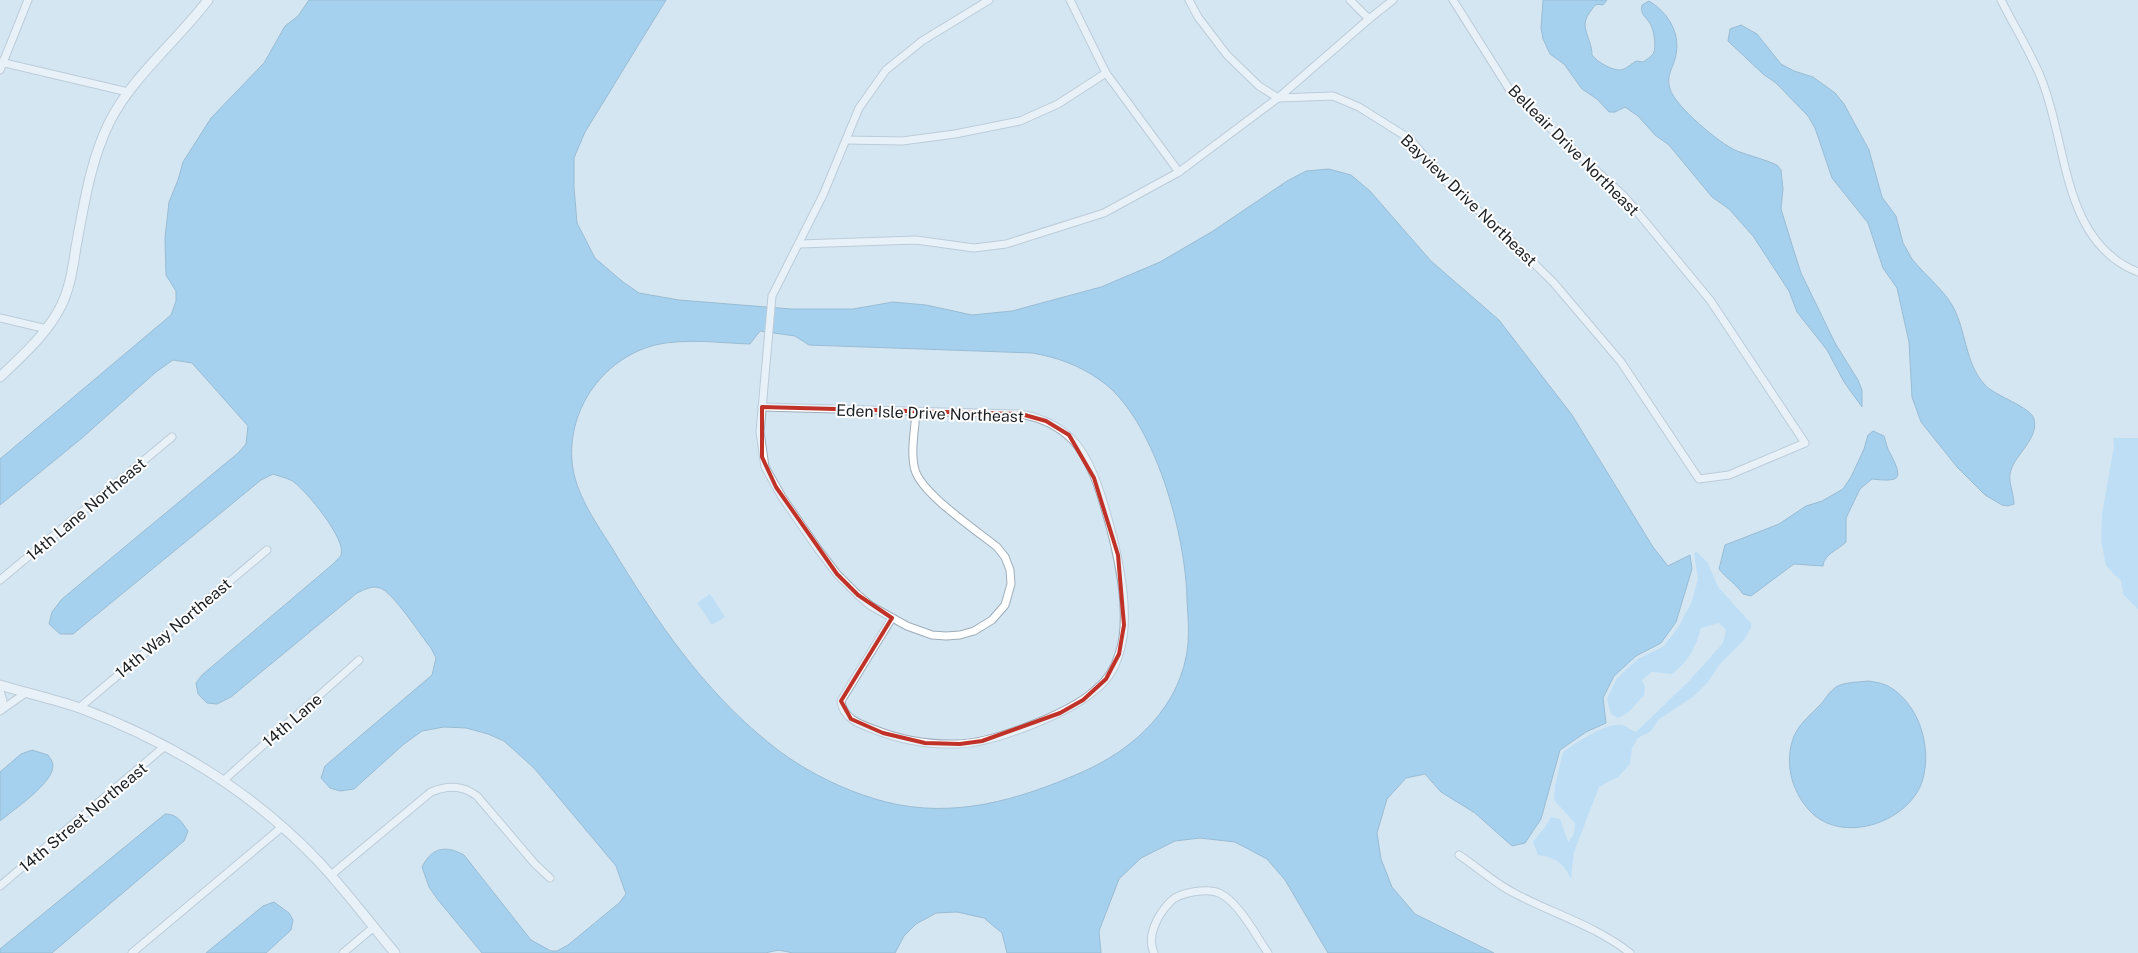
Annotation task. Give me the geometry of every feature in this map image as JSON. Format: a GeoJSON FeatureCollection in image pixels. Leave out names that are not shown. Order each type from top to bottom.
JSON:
{"type":"FeatureCollection","features":[{"type":"Feature","properties":{"kind":"street"},"geometry":{"type":"LineString","coordinates":[[28,0],[1,65],[128,92]]}},
{"type":"Feature","properties":{"kind":"street"},"geometry":{"type":"LineString","coordinates":[[0,377],[47,329],[62,304],[68,290],[97,152],[110,122],[128,92],[181,35],[208,0]]}},
{"type":"Feature","properties":{"kind":"street"},"geometry":{"type":"LineString","coordinates":[[916,412],[914,463],[920,480],[933,495],[997,546],[1005,557],[1010,570],[1011,584],[1005,605],[992,620],[974,631],[960,635],[932,635],[919,631],[871,606],[847,584],[818,548],[776,488],[762,457],[760,432],[772,296],[824,195],[859,108],[886,70],[922,41],[989,0]]}},
{"type":"Feature","properties":{"kind":"street"},"geometry":{"type":"LineString","coordinates":[[1070,0],[1106,73],[1179,172]]}},
{"type":"Feature","properties":{"kind":"street"},"geometry":{"type":"LineString","coordinates":[[1189,0],[1198,17],[1227,55],[1259,86],[1278,98]]}},
{"type":"Feature","properties":{"kind":"street"},"geometry":{"type":"LineString","coordinates":[[1350,0],[1369,19]]}},
{"type":"Feature","properties":{"kind":"street"},"geometry":{"type":"LineString","coordinates":[[800,244],[916,240],[974,248],[1006,244],[1104,212],[1179,172],[1278,98],[1369,19],[1394,0]]}},
{"type":"Feature","properties":{"kind":"street","name":"Belleair Drive Northeast"},"geometry":{"type":"LineString","coordinates":[[1453,0],[1511,92],[1624,196],[1710,300],[1805,443],[1729,475],[1699,479]]}},
{"type":"Feature","properties":{"kind":"street"},"geometry":{"type":"LineString","coordinates":[[2001,0],[2041,77],[2050,104],[2073,198],[2083,221],[2106,252],[2126,267],[2138,272]]}},
{"type":"Feature","properties":{"kind":"street"},"geometry":{"type":"LineString","coordinates":[[846,140],[902,141],[955,134],[1020,121],[1058,104],[1106,73]]}},
{"type":"Feature","properties":{"kind":"street","name":"Bayview Drive Northeast"},"geometry":{"type":"LineString","coordinates":[[1278,98],[1333,96],[1359,107],[1410,139],[1445,181],[1497,227],[1553,282],[1615,354],[1699,479]]}},
{"type":"Feature","properties":{"kind":"street"},"geometry":{"type":"LineString","coordinates":[[0,318],[47,329]]}},
{"type":"Feature","properties":{"kind":"street","name":"Eden Isle Drive Northeast"},"geometry":{"type":"LineString","coordinates":[[762,407],[1021,414],[1046,422],[1069,436],[1087,461],[1102,496],[1118,555],[1124,608],[1123,638],[1120,654],[1106,679],[1083,700],[1060,713],[982,741],[960,744],[925,743],[899,738],[862,725],[851,719],[842,708],[841,701],[892,618]]}},
{"type":"Feature","properties":{"kind":"street","name":"14th Lane Northeast"},"geometry":{"type":"LineString","coordinates":[[0,580],[172,437]]}},
{"type":"Feature","properties":{"kind":"street","name":"14th Way Northeast"},"geometry":{"type":"LineString","coordinates":[[79,708],[267,550]]}},
{"type":"Feature","properties":{"kind":"street","name":"14th Lane"},"geometry":{"type":"LineString","coordinates":[[224,780],[359,660]]}},
{"type":"Feature","properties":{"kind":"street"},"geometry":{"type":"LineString","coordinates":[[0,685],[79,708],[120,724],[165,746],[224,780],[282,827],[331,876],[394,953]]}},
{"type":"Feature","properties":{"kind":"street"},"geometry":{"type":"LineString","coordinates":[[0,691],[3,701],[0,709]]}},
{"type":"Feature","properties":{"kind":"street"},"geometry":{"type":"LineString","coordinates":[[0,709],[27,692]]}},
{"type":"Feature","properties":{"kind":"street","name":"14th Street Northeast"},"geometry":{"type":"LineString","coordinates":[[0,886],[165,746]]}},
{"type":"Feature","properties":{"kind":"street"},"geometry":{"type":"LineString","coordinates":[[331,876],[431,792],[450,786],[469,790],[488,808],[535,864],[550,878]]}},
{"type":"Feature","properties":{"kind":"street"},"geometry":{"type":"LineString","coordinates":[[132,953],[282,827]]}},
{"type":"Feature","properties":{"kind":"street"},"geometry":{"type":"LineString","coordinates":[[1459,855],[1480,869],[1494,882],[1548,910],[1580,923],[1630,953]]}},
{"type":"Feature","properties":{"kind":"street"},"geometry":{"type":"LineString","coordinates":[[1154,953],[1151,946],[1153,928],[1172,900],[1196,891],[1218,892],[1234,904],[1268,953]]}},
{"type":"Feature","properties":{"kind":"street"},"geometry":{"type":"LineString","coordinates":[[343,953],[374,927]]}},
{"type":"Feature","properties":{"kind":"highlighted area"},"geometry":{"type":"Polygon","coordinates":[[[762,407],[1021,414],[1046,421],[1069,435],[1094,478],[1118,555],[1124,625],[1119,654],[1106,679],[1083,700],[1060,713],[982,741],[960,744],[925,743],[883,733],[851,719],[841,701],[892,618],[858,595],[837,574],[776,487],[762,457],[762,407]]]}},
{"type":"Feature","properties":{"kind":"shaded area"},"geometry":{"type":"Polygon","coordinates":[[[309,0],[666,0],[585,132],[574,158],[574,187],[577,223],[595,258],[639,293],[679,300],[791,309],[853,309],[893,302],[926,305],[972,315],[1012,311],[1101,287],[1160,262],[1213,231],[1287,181],[1306,171],[1329,169],[1351,175],[1370,191],[1431,261],[1499,320],[1572,415],[1653,547],[1668,566],[1690,555],[1692,569],[1676,622],[1661,643],[1636,656],[1614,676],[1603,698],[1606,723],[1586,732],[1560,750],[1541,819],[1525,843],[1512,846],[1475,813],[1441,792],[1425,774],[1406,778],[1387,799],[1377,833],[1381,859],[1392,887],[1415,914],[1494,953],[1328,953],[1285,880],[1267,859],[1235,842],[1200,838],[1175,841],[1141,858],[1119,879],[1099,931],[1101,953],[1007,953],[1002,933],[984,918],[957,912],[936,913],[916,924],[904,936],[895,953],[793,953],[779,950],[765,953],[482,953],[429,887],[422,867],[430,855],[435,852],[445,849],[464,855],[531,940],[551,951],[557,951],[568,945],[619,903],[626,894],[616,866],[534,768],[504,741],[488,734],[466,728],[444,727],[422,731],[404,744],[354,789],[340,791],[330,788],[321,778],[325,766],[432,675],[436,658],[431,648],[386,591],[374,587],[357,593],[231,697],[217,704],[207,703],[198,694],[196,683],[202,675],[333,564],[341,555],[338,539],[325,517],[295,483],[273,474],[261,480],[73,634],[60,634],[49,624],[52,612],[62,599],[238,453],[246,444],[248,426],[192,363],[173,360],[156,372],[82,438],[0,505],[0,459],[171,315],[176,301],[176,291],[166,275],[165,238],[169,202],[183,162],[211,118],[264,63],[285,26],[298,16],[309,0]],[[760,331],[750,344],[702,341],[678,342],[655,345],[636,352],[618,363],[603,376],[590,392],[574,428],[572,448],[573,469],[579,490],[594,520],[645,601],[682,652],[723,700],[745,722],[782,753],[809,771],[839,786],[886,802],[911,807],[936,808],[961,807],[1009,799],[1057,783],[1119,752],[1152,723],[1165,706],[1176,687],[1184,666],[1188,644],[1185,574],[1174,512],[1164,480],[1137,421],[1119,398],[1100,380],[1084,370],[1059,359],[1032,353],[809,345],[795,336],[760,331]]]}},
{"type":"Feature","properties":{"kind":"shaded area"},"geometry":{"type":"Polygon","coordinates":[[[1543,0],[1607,0],[1603,5],[1598,4],[1594,7],[1587,18],[1585,28],[1592,55],[1605,66],[1618,70],[1625,69],[1636,61],[1643,62],[1653,54],[1654,33],[1651,25],[1642,13],[1642,5],[1649,1],[1668,18],[1677,42],[1675,59],[1670,73],[1670,89],[1680,105],[1699,124],[1729,147],[1777,165],[1781,170],[1783,189],[1781,209],[1801,273],[1835,343],[1858,380],[1862,390],[1862,407],[1844,382],[1827,350],[1797,312],[1789,291],[1753,236],[1729,209],[1712,197],[1669,145],[1655,135],[1638,116],[1625,107],[1615,112],[1609,112],[1597,99],[1582,89],[1564,64],[1550,54],[1543,39],[1541,28],[1543,0]]]}},
{"type":"Feature","properties":{"kind":"shaded area"},"geometry":{"type":"Polygon","coordinates":[[[1741,25],[1757,34],[1781,64],[1794,71],[1813,77],[1835,93],[1844,104],[1869,150],[1882,197],[1896,216],[1903,243],[1912,259],[1952,305],[1961,325],[1969,356],[1978,376],[1990,389],[2026,410],[2034,419],[2033,433],[2010,474],[2014,504],[2002,505],[1985,495],[1957,467],[1921,422],[1912,397],[1909,342],[1897,288],[1883,268],[1868,223],[1832,178],[1815,128],[1808,116],[1776,83],[1763,74],[1728,41],[1730,29],[1741,25]]]}},
{"type":"Feature","properties":{"kind":"shaded area"},"geometry":{"type":"Polygon","coordinates":[[[1873,431],[1884,436],[1898,474],[1896,478],[1888,480],[1872,479],[1860,489],[1846,518],[1846,542],[1826,558],[1823,566],[1794,564],[1751,596],[1743,594],[1719,569],[1725,545],[1779,524],[1806,506],[1822,501],[1843,489],[1851,477],[1864,449],[1868,435],[1873,431]]]}},
{"type":"Feature","properties":{"kind":"shaded area"},"geometry":{"type":"Polygon","coordinates":[[[2113,438],[2138,438],[2138,609],[2123,594],[2121,581],[2106,566],[2101,540],[2102,514],[2114,446],[2113,438]]]}},
{"type":"Feature","properties":{"kind":"shaded area"},"geometry":{"type":"Polygon","coordinates":[[[1697,552],[1708,563],[1718,587],[1751,623],[1751,628],[1744,640],[1719,665],[1708,682],[1694,696],[1658,720],[1651,731],[1638,738],[1632,748],[1630,764],[1618,777],[1599,787],[1574,852],[1571,879],[1558,862],[1538,855],[1533,842],[1551,817],[1560,819],[1568,842],[1574,834],[1575,823],[1554,800],[1555,785],[1563,752],[1591,734],[1607,727],[1622,725],[1636,732],[1690,680],[1723,643],[1726,630],[1719,623],[1701,628],[1691,653],[1678,669],[1672,674],[1652,672],[1642,680],[1645,687],[1644,696],[1623,716],[1618,718],[1611,714],[1607,699],[1617,678],[1638,659],[1664,646],[1679,626],[1692,601],[1698,579],[1694,553],[1697,552]]]}},
{"type":"Feature","properties":{"kind":"shaded area"},"geometry":{"type":"Polygon","coordinates":[[[710,594],[725,617],[712,625],[697,603],[710,594]]]}},
{"type":"Feature","properties":{"kind":"shaded area"},"geometry":{"type":"Polygon","coordinates":[[[1869,681],[1888,686],[1908,703],[1921,728],[1926,755],[1925,769],[1922,782],[1914,797],[1888,819],[1872,825],[1854,828],[1838,826],[1822,821],[1809,810],[1798,794],[1791,775],[1791,746],[1799,727],[1836,687],[1852,682],[1869,681]]]}},
{"type":"Feature","properties":{"kind":"shaded area"},"geometry":{"type":"Polygon","coordinates":[[[32,750],[48,755],[53,764],[52,772],[40,788],[0,821],[0,772],[21,754],[32,750]]]}},
{"type":"Feature","properties":{"kind":"shaded area"},"geometry":{"type":"Polygon","coordinates":[[[165,814],[176,817],[181,821],[188,831],[184,841],[52,953],[0,953],[0,949],[165,814]]]}},
{"type":"Feature","properties":{"kind":"shaded area"},"geometry":{"type":"Polygon","coordinates":[[[274,902],[289,913],[293,920],[291,930],[266,953],[206,953],[263,906],[274,902]]]}}]}
